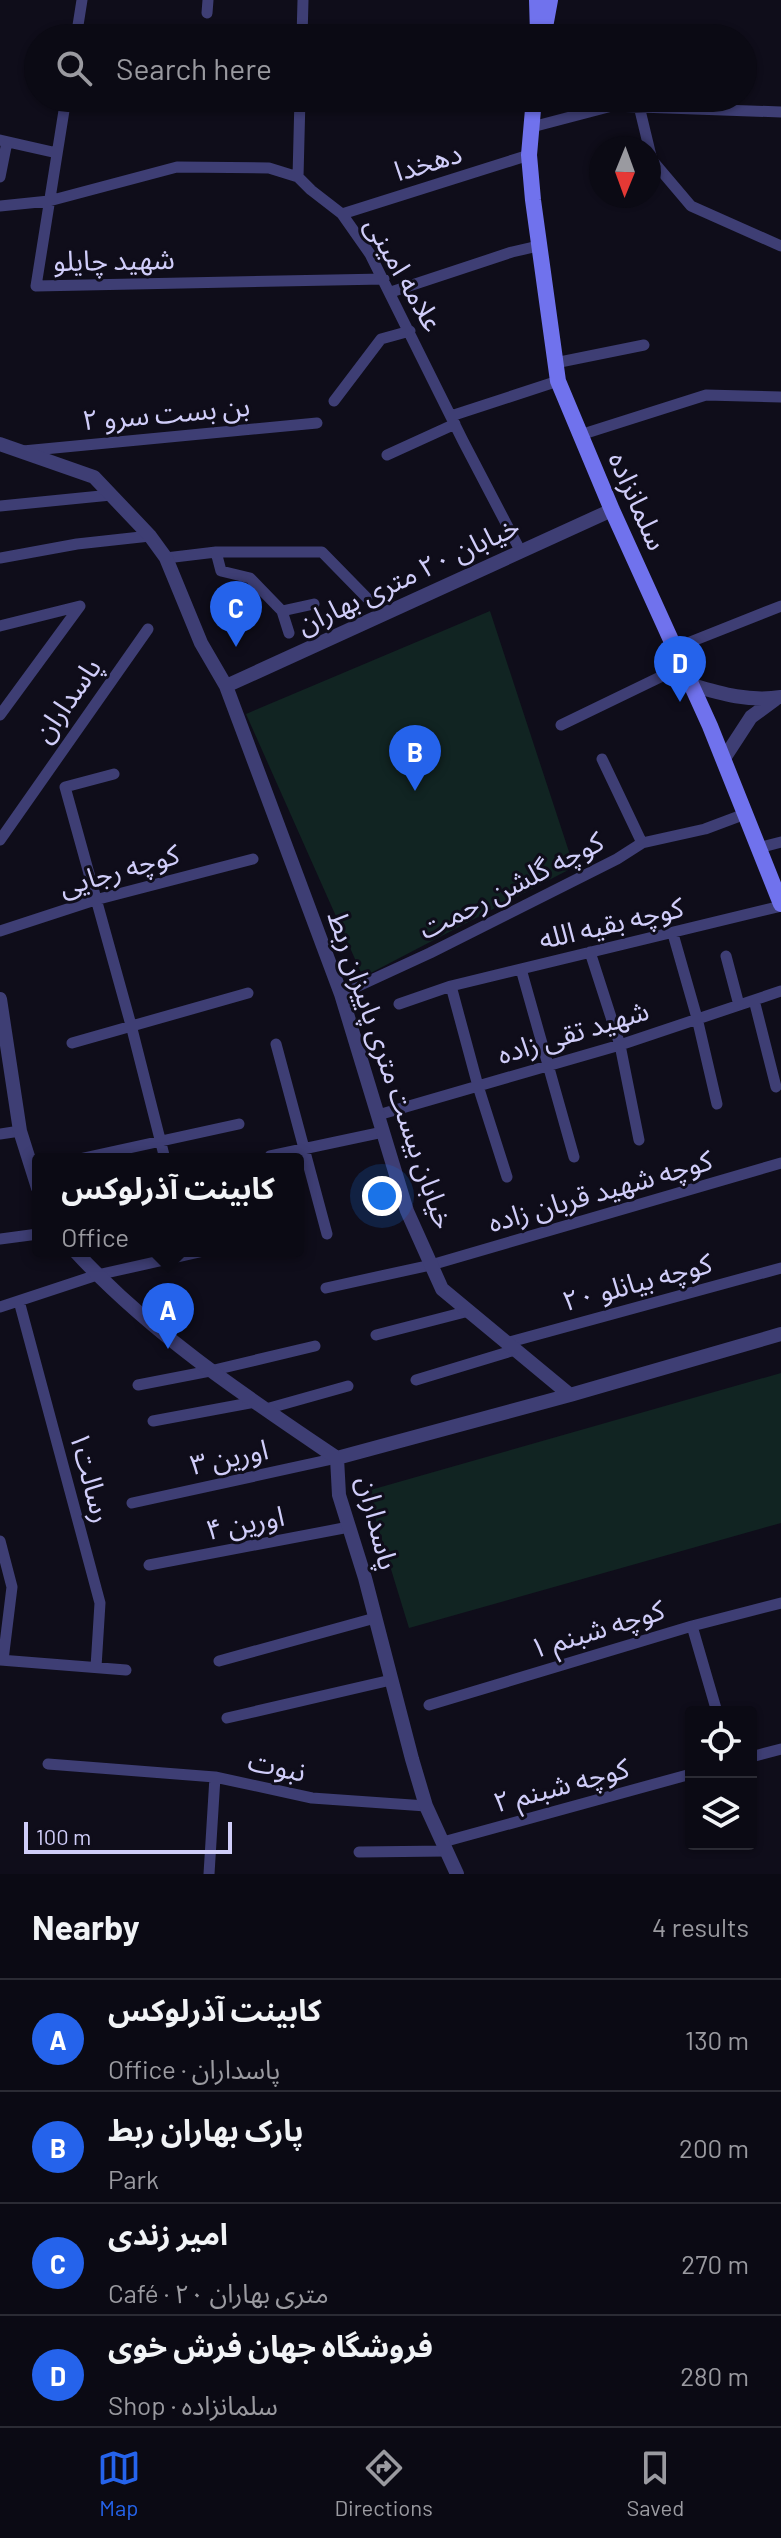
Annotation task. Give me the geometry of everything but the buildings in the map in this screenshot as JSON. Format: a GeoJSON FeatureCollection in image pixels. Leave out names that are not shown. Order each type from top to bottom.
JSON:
{"type":"FeatureCollection","features":[{"type":"Feature","properties":{"kind":"main road","name":"سلمانزاده"},"geometry":{"type":"LineString","coordinates":[[533,112],[529,155],[538,246],[558,381],[612,510],[692,685],[781,905]]}},
{"type":"Feature","properties":{"kind":"street"},"geometry":{"type":"LineString","coordinates":[[78,24],[82,0]]}},
{"type":"Feature","properties":{"kind":"street"},"geometry":{"type":"LineString","coordinates":[[302,24],[303,0]]}},
{"type":"Feature","properties":{"kind":"street"},"geometry":{"type":"LineString","coordinates":[[757,111],[781,112]]}},
{"type":"Feature","properties":{"kind":"street","name":"شهید چایلو"},"geometry":{"type":"LineString","coordinates":[[64,112],[36,286],[384,279]]}},
{"type":"Feature","properties":{"kind":"street"},"geometry":{"type":"LineString","coordinates":[[298,177],[300,112]]}},
{"type":"Feature","properties":{"kind":"street"},"geometry":{"type":"LineString","coordinates":[[532,127],[589,112]]}},
{"type":"Feature","properties":{"kind":"street"},"geometry":{"type":"LineString","coordinates":[[640,112],[652,160],[691,206],[781,246]]}},
{"type":"Feature","properties":{"kind":"street"},"geometry":{"type":"LineString","coordinates":[[0,177],[4,141],[57,153]]}},
{"type":"Feature","properties":{"kind":"street","name":"دهخدا"},"geometry":{"type":"LineString","coordinates":[[342,214],[529,155]]}},
{"type":"Feature","properties":{"kind":"street","name":"علامه امینی"},"geometry":{"type":"LineString","coordinates":[[0,206],[49,201],[177,167],[269,168],[298,177],[342,214],[370,254],[521,552]]}},
{"type":"Feature","properties":{"kind":"street"},"geometry":{"type":"LineString","coordinates":[[391,292],[538,246]]}},
{"type":"Feature","properties":{"kind":"street"},"geometry":{"type":"LineString","coordinates":[[334,401],[381,339],[410,331]]}},
{"type":"Feature","properties":{"kind":"street"},"geometry":{"type":"LineString","coordinates":[[555,363],[644,345]]}},
{"type":"Feature","properties":{"kind":"street"},"geometry":{"type":"LineString","coordinates":[[387,455],[453,420],[558,381]]}},
{"type":"Feature","properties":{"kind":"street"},"geometry":{"type":"LineString","coordinates":[[580,435],[706,395],[781,397]]}},
{"type":"Feature","properties":{"kind":"street","name":"بن بست سرو ۲"},"geometry":{"type":"LineString","coordinates":[[19,451],[317,423]]}},
{"type":"Feature","properties":{"kind":"street","name":"خیابان بیست متری پاییزان ربط"},"geometry":{"type":"LineString","coordinates":[[0,444],[94,477],[150,536],[166,558],[201,643],[226,686],[341,994],[407,1211],[442,1289],[570,1395]]}},
{"type":"Feature","properties":{"kind":"street"},"geometry":{"type":"LineString","coordinates":[[0,506],[111,495]]}},
{"type":"Feature","properties":{"kind":"street","name":"خیابان ۲۰ متری بهاران"},"geometry":{"type":"LineString","coordinates":[[226,686],[612,510]]}},
{"type":"Feature","properties":{"kind":"street"},"geometry":{"type":"LineString","coordinates":[[0,558],[77,544],[150,536]]}},
{"type":"Feature","properties":{"kind":"street"},"geometry":{"type":"LineString","coordinates":[[166,558],[216,552],[322,552],[367,598]]}},
{"type":"Feature","properties":{"kind":"street"},"geometry":{"type":"LineString","coordinates":[[216,552],[221,571],[250,578],[282,611],[289,633]]}},
{"type":"Feature","properties":{"kind":"street"},"geometry":{"type":"LineString","coordinates":[[282,611],[314,604]]}},
{"type":"Feature","properties":{"kind":"street"},"geometry":{"type":"LineString","coordinates":[[0,626],[80,606],[0,715]]}},
{"type":"Feature","properties":{"kind":"street"},"geometry":{"type":"LineString","coordinates":[[675,648],[781,606]]}},
{"type":"Feature","properties":{"kind":"street","name":"پاسداران"},"geometry":{"type":"LineString","coordinates":[[0,840],[148,629]]}},
{"type":"Feature","properties":{"kind":"street"},"geometry":{"type":"LineString","coordinates":[[561,725],[683,666]]}},
{"type":"Feature","properties":{"kind":"street"},"geometry":{"type":"LineString","coordinates":[[692,685],[749,699],[779,697]]}},
{"type":"Feature","properties":{"kind":"street"},"geometry":{"type":"LineString","coordinates":[[723,760],[751,717],[779,697]]}},
{"type":"Feature","properties":{"kind":"street"},"geometry":{"type":"LineString","coordinates":[[602,759],[642,843]]}},
{"type":"Feature","properties":{"kind":"street"},"geometry":{"type":"LineString","coordinates":[[114,774],[65,787],[164,1153]]}},
{"type":"Feature","properties":{"kind":"street","name":"کوچه گلشن رحمت"},"geometry":{"type":"LineString","coordinates":[[341,994],[430,953],[617,859],[642,843],[705,829],[745,814]]}},
{"type":"Feature","properties":{"kind":"street"},"geometry":{"type":"LineString","coordinates":[[758,848],[781,842]]}},
{"type":"Feature","properties":{"kind":"street","name":"کوچه رجایی"},"geometry":{"type":"LineString","coordinates":[[0,931],[95,900],[253,859]]}},
{"type":"Feature","properties":{"kind":"street","name":"کوچه بقیه الله"},"geometry":{"type":"LineString","coordinates":[[399,1004],[451,986],[673,934],[781,905]]}},
{"type":"Feature","properties":{"kind":"street"},"geometry":{"type":"LineString","coordinates":[[673,934],[717,1104]]}},
{"type":"Feature","properties":{"kind":"street"},"geometry":{"type":"LineString","coordinates":[[590,952],[620,1045],[639,1140]]}},
{"type":"Feature","properties":{"kind":"street"},"geometry":{"type":"LineString","coordinates":[[726,956],[739,1005]]}},
{"type":"Feature","properties":{"kind":"street"},"geometry":{"type":"LineString","coordinates":[[521,969],[574,1157]]}},
{"type":"Feature","properties":{"kind":"street"},"geometry":{"type":"LineString","coordinates":[[451,986],[507,1177]]}},
{"type":"Feature","properties":{"kind":"street","name":"شهید تقی زاده"},"geometry":{"type":"LineString","coordinates":[[378,1115],[620,1045],[781,991]]}},
{"type":"Feature","properties":{"kind":"street"},"geometry":{"type":"LineString","coordinates":[[72,1043],[248,993]]}},
{"type":"Feature","properties":{"kind":"street"},"geometry":{"type":"LineString","coordinates":[[0,999],[20,1131],[32,1169]]}},
{"type":"Feature","properties":{"kind":"street"},"geometry":{"type":"LineString","coordinates":[[754,1000],[776,1087]]}},
{"type":"Feature","properties":{"kind":"street"},"geometry":{"type":"LineString","coordinates":[[276,1044],[327,1234]]}},
{"type":"Feature","properties":{"kind":"street"},"geometry":{"type":"LineString","coordinates":[[106,1153],[239,1124]]}},
{"type":"Feature","properties":{"kind":"street"},"geometry":{"type":"LineString","coordinates":[[0,1134],[20,1131]]}},
{"type":"Feature","properties":{"kind":"street"},"geometry":{"type":"LineString","coordinates":[[283,1153],[383,1132]]}},
{"type":"Feature","properties":{"kind":"street","name":"کوچه شهید قربان زاده"},"geometry":{"type":"LineString","coordinates":[[326,1288],[431,1265],[781,1163]]}},
{"type":"Feature","properties":{"kind":"street"},"geometry":{"type":"LineString","coordinates":[[0,1239],[32,1235]]}},
{"type":"Feature","properties":{"kind":"street","name":"پاسداران"},"geometry":{"type":"LineString","coordinates":[[80,1257],[97,1275],[210,1371],[337,1458],[339,1495],[426,1806],[457,1874]]}},
{"type":"Feature","properties":{"kind":"street"},"geometry":{"type":"LineString","coordinates":[[0,1307],[97,1275],[171,1257]]}},
{"type":"Feature","properties":{"kind":"street","name":"کوچه بیانلو ۲۰"},"geometry":{"type":"LineString","coordinates":[[416,1380],[510,1346],[781,1268]]}},
{"type":"Feature","properties":{"kind":"street","name":"رسالت۱"},"geometry":{"type":"LineString","coordinates":[[19,1301],[100,1603],[96,1667]]}},
{"type":"Feature","properties":{"kind":"street"},"geometry":{"type":"LineString","coordinates":[[376,1335],[469,1311]]}},
{"type":"Feature","properties":{"kind":"street"},"geometry":{"type":"LineString","coordinates":[[337,1458],[781,1334]]}},
{"type":"Feature","properties":{"kind":"street"},"geometry":{"type":"LineString","coordinates":[[138,1385],[315,1346]]}},
{"type":"Feature","properties":{"kind":"street"},"geometry":{"type":"LineString","coordinates":[[153,1421],[260,1406],[348,1386]]}},
{"type":"Feature","properties":{"kind":"street","name":"اورین ۳"},"geometry":{"type":"LineString","coordinates":[[132,1503],[337,1458]]}},
{"type":"Feature","properties":{"kind":"street","name":"اورین ۴"},"geometry":{"type":"LineString","coordinates":[[149,1565],[349,1527]]}},
{"type":"Feature","properties":{"kind":"street"},"geometry":{"type":"LineString","coordinates":[[0,1541],[12,1587],[2,1660],[126,1670]]}},
{"type":"Feature","properties":{"kind":"street","name":"کوچه شبنم ۱"},"geometry":{"type":"LineString","coordinates":[[429,1705],[692,1626],[781,1603]]}},
{"type":"Feature","properties":{"kind":"street"},"geometry":{"type":"LineString","coordinates":[[219,1661],[375,1618]]}},
{"type":"Feature","properties":{"kind":"street"},"geometry":{"type":"LineString","coordinates":[[692,1626],[715,1706]]}},
{"type":"Feature","properties":{"kind":"street"},"geometry":{"type":"LineString","coordinates":[[227,1718],[391,1680]]}},
{"type":"Feature","properties":{"kind":"street"},"geometry":{"type":"LineString","coordinates":[[757,1755],[781,1749]]}},
{"type":"Feature","properties":{"kind":"street"},"geometry":{"type":"LineString","coordinates":[[48,1764],[215,1777]]}},
{"type":"Feature","properties":{"kind":"street","name":"کوچه شبنم ۲"},"geometry":{"type":"LineString","coordinates":[[359,1852],[445,1847],[685,1776]]}},
{"type":"Feature","properties":{"kind":"street","name":"نبوت"},"geometry":{"type":"LineString","coordinates":[[209,1874],[215,1777],[312,1798],[426,1806]]}},
{"type":"Feature","properties":{"kind":"green space"},"geometry":{"type":"Polygon","coordinates":[[[490,611],[574,867],[363,977],[246,714],[490,611]]]}},
{"type":"Feature","properties":{"kind":"green space"},"geometry":{"type":"Polygon","coordinates":[[[781,1373],[781,1523],[409,1628],[367,1491],[781,1373]]]}},
{"type":"Feature","properties":{"kind":"place","name":"امیر زندی"},"geometry":{"type":"Point","coordinates":[236,647]}},
{"type":"Feature","properties":{"kind":"place","name":"فروشگاه جهان فرش خوی"},"geometry":{"type":"Point","coordinates":[680,702]}},
{"type":"Feature","properties":{"kind":"place","name":"پارک بهاران ربط"},"geometry":{"type":"Point","coordinates":[415,791]}},
{"type":"Feature","properties":{"kind":"place","name":"کابینت آذرلوکس"},"geometry":{"type":"Point","coordinates":[168,1349]}}]}
